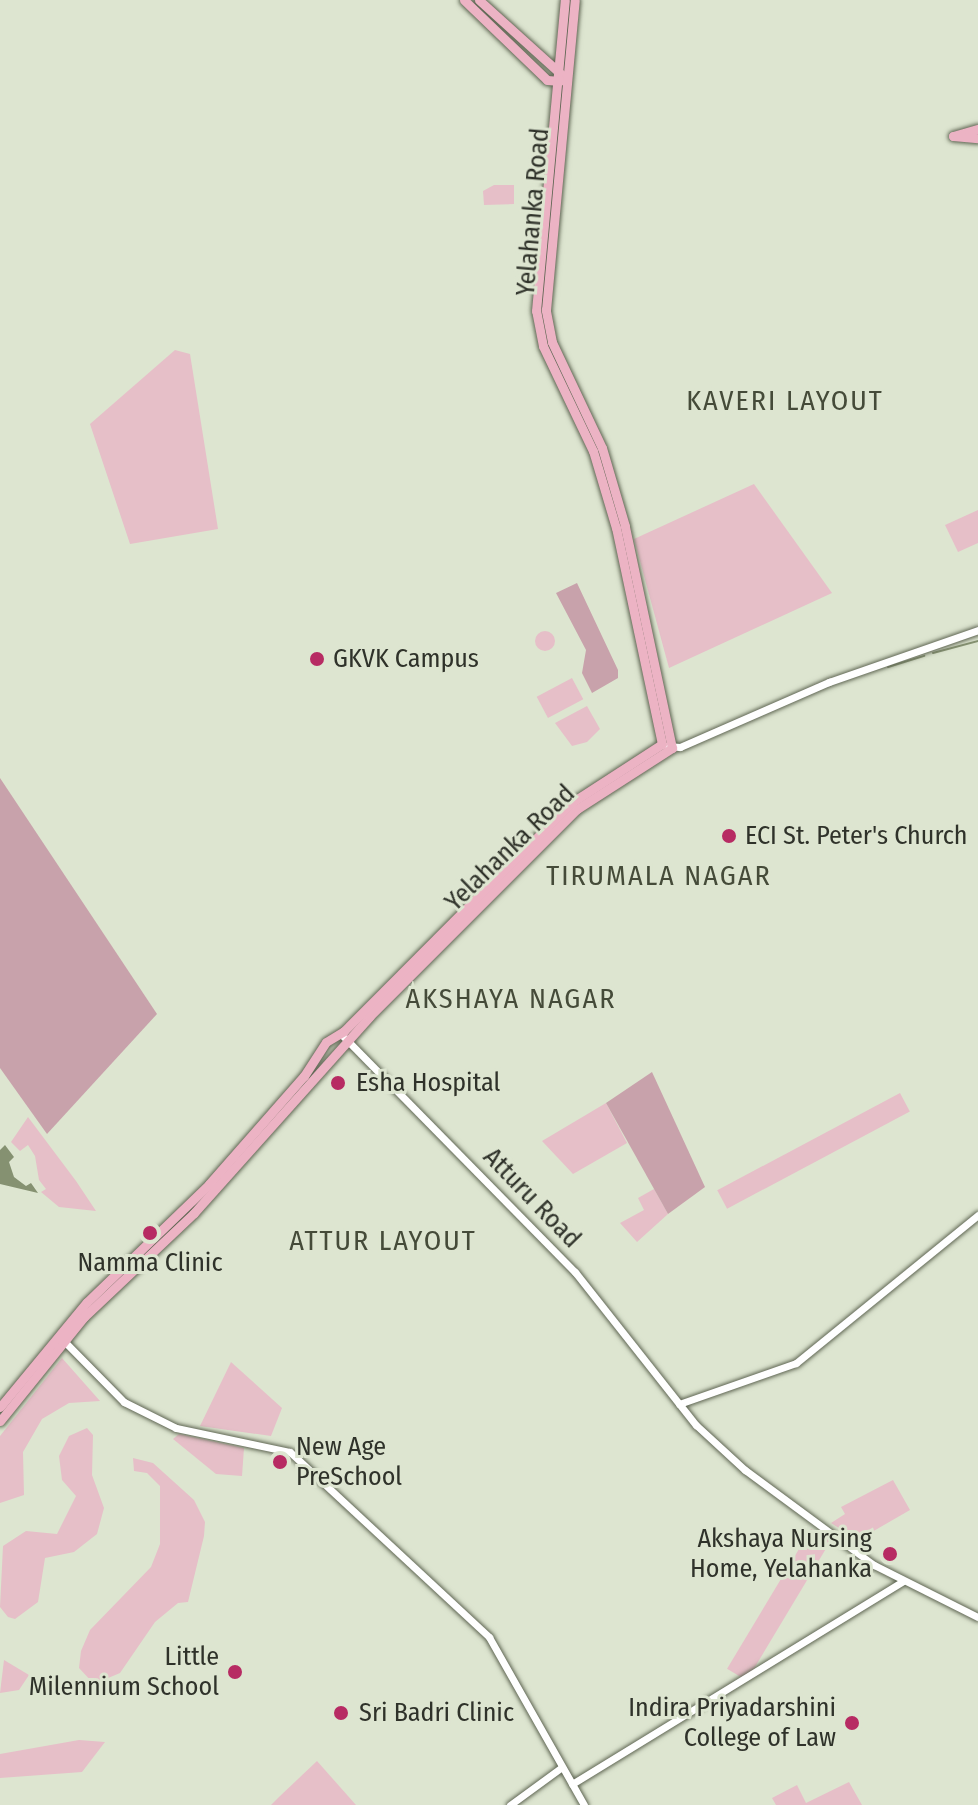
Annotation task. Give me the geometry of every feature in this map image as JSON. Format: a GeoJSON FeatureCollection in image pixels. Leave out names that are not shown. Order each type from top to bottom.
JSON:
{"type":"FeatureCollection","features":[{"type":"Feature","properties":{"kind":"main road"},"geometry":{"type":"LineString","coordinates":[[464,0],[547,80],[562,78]]}},
{"type":"Feature","properties":{"kind":"main road"},"geometry":{"type":"LineString","coordinates":[[479,0],[562,78]]}},
{"type":"Feature","properties":{"kind":"main road","name":"Yelahanka Road"},"geometry":{"type":"LineString","coordinates":[[0,1407],[61,1338],[189,1207],[304,1076],[326,1042],[345,1038],[577,809],[672,748],[625,526],[602,448],[552,342],[546,310],[565,0]]}},
{"type":"Feature","properties":{"kind":"main road","name":"Yelahanka Road"},"geometry":{"type":"LineString","coordinates":[[0,1421],[61,1338],[194,1213],[345,1038],[571,803],[662,744],[616,528],[593,451],[543,346],[536,311],[562,78],[575,0]]}},
{"type":"Feature","properties":{"kind":"main road"},"geometry":{"type":"LineString","coordinates":[[978,129],[953,136],[978,138]]}},
{"type":"Feature","properties":{"kind":"street"},"geometry":{"type":"LineString","coordinates":[[662,744],[672,748],[829,682],[978,630]]}},
{"type":"Feature","properties":{"kind":"street","name":"Atturu Road"},"geometry":{"type":"LineString","coordinates":[[345,1038],[575,1272],[679,1404],[745,1470],[903,1581],[978,1617]]}},
{"type":"Feature","properties":{"kind":"street"},"geometry":{"type":"LineString","coordinates":[[679,1404],[796,1363],[978,1215]]}},
{"type":"Feature","properties":{"kind":"street"},"geometry":{"type":"LineString","coordinates":[[61,1338],[124,1402],[176,1428],[290,1452],[489,1637],[584,1805]]}},
{"type":"Feature","properties":{"kind":"street"},"geometry":{"type":"LineString","coordinates":[[572,1784],[903,1581]]}},
{"type":"Feature","properties":{"kind":"street"},"geometry":{"type":"LineString","coordinates":[[510,1805],[562,1767]]}},
{"type":"Feature","properties":{"kind":"shaded area"},"geometry":{"type":"Polygon","coordinates":[[[494,185],[514,185],[514,204],[484,205],[483,191],[494,185]]]}},
{"type":"Feature","properties":{"kind":"shaded area"},"geometry":{"type":"Polygon","coordinates":[[[175,350],[190,354],[218,529],[130,544],[90,424],[175,350]]]}},
{"type":"Feature","properties":{"kind":"shaded area"},"geometry":{"type":"Polygon","coordinates":[[[754,484],[832,593],[669,668],[634,539],[754,484]]]}},
{"type":"Feature","properties":{"kind":"shaded area"},"geometry":{"type":"Polygon","coordinates":[[[978,510],[978,543],[958,552],[945,525],[978,510]]]}},
{"type":"Feature","properties":{"kind":"shaded area"},"geometry":{"type":"Polygon","coordinates":[[[577,583],[618,670],[618,678],[592,693],[582,673],[586,650],[556,593],[577,583]]]}},
{"type":"Feature","properties":{"kind":"shaded area"},"geometry":{"type":"Polygon","coordinates":[[[545,631],[552,634],[555,641],[552,648],[545,651],[538,648],[535,641],[538,634],[545,631]]]}},
{"type":"Feature","properties":{"kind":"shaded area"},"geometry":{"type":"Polygon","coordinates":[[[572,678],[583,699],[548,718],[537,697],[572,678]]]}},
{"type":"Feature","properties":{"kind":"shaded area"},"geometry":{"type":"Polygon","coordinates":[[[587,706],[600,729],[587,742],[572,746],[555,723],[587,706]]]}},
{"type":"Feature","properties":{"kind":"shaded area"},"geometry":{"type":"Polygon","coordinates":[[[0,778],[157,1014],[47,1134],[0,1068],[0,778]]]}},
{"type":"Feature","properties":{"kind":"shaded area"},"geometry":{"type":"Polygon","coordinates":[[[652,1072],[705,1187],[668,1214],[606,1103],[652,1072]]]}},
{"type":"Feature","properties":{"kind":"shaded area"},"geometry":{"type":"Polygon","coordinates":[[[900,1093],[910,1112],[727,1209],[717,1190],[900,1093]]]}},
{"type":"Feature","properties":{"kind":"shaded area"},"geometry":{"type":"Polygon","coordinates":[[[606,1103],[627,1143],[573,1174],[542,1141],[606,1103]]]}},
{"type":"Feature","properties":{"kind":"shaded area"},"geometry":{"type":"Polygon","coordinates":[[[28,1117],[96,1211],[59,1207],[41,1192],[46,1189],[39,1180],[35,1156],[28,1145],[20,1151],[11,1142],[28,1117]]]}},
{"type":"Feature","properties":{"kind":"shaded area"},"geometry":{"type":"Polygon","coordinates":[[[5,1145],[14,1157],[9,1162],[14,1177],[26,1186],[31,1183],[38,1193],[0,1184],[0,1150],[5,1145]]]}},
{"type":"Feature","properties":{"kind":"shaded area"},"geometry":{"type":"Polygon","coordinates":[[[654,1189],[668,1214],[637,1242],[620,1223],[644,1210],[638,1198],[654,1189]]]}},
{"type":"Feature","properties":{"kind":"shaded area"},"geometry":{"type":"Polygon","coordinates":[[[62,1358],[100,1401],[69,1403],[42,1419],[23,1452],[24,1495],[0,1503],[0,1436],[62,1358]]]}},
{"type":"Feature","properties":{"kind":"shaded area"},"geometry":{"type":"Polygon","coordinates":[[[231,1362],[282,1408],[271,1436],[200,1426],[231,1362]]]}},
{"type":"Feature","properties":{"kind":"shaded area"},"geometry":{"type":"Polygon","coordinates":[[[87,1428],[93,1435],[92,1475],[104,1508],[97,1534],[74,1552],[45,1558],[38,1602],[15,1619],[8,1617],[0,1607],[3,1546],[26,1531],[57,1534],[76,1496],[62,1480],[59,1456],[69,1436],[87,1428]]]}},
{"type":"Feature","properties":{"kind":"shaded area"},"geometry":{"type":"Polygon","coordinates":[[[179,1434],[244,1448],[242,1476],[216,1474],[173,1439],[179,1434]]]}},
{"type":"Feature","properties":{"kind":"shaded area"},"geometry":{"type":"Polygon","coordinates":[[[133,1458],[153,1463],[194,1500],[205,1522],[204,1536],[188,1602],[178,1603],[155,1622],[120,1673],[94,1684],[79,1668],[81,1651],[90,1630],[151,1567],[160,1544],[160,1486],[147,1473],[134,1471],[133,1458]]]}},
{"type":"Feature","properties":{"kind":"shaded area"},"geometry":{"type":"Polygon","coordinates":[[[893,1480],[910,1510],[858,1540],[831,1523],[845,1514],[841,1507],[893,1480]]]}},
{"type":"Feature","properties":{"kind":"shaded area"},"geometry":{"type":"Polygon","coordinates":[[[811,1529],[831,1541],[747,1681],[727,1669],[811,1529]]]}},
{"type":"Feature","properties":{"kind":"shaded area"},"geometry":{"type":"Polygon","coordinates":[[[4,1660],[29,1675],[19,1690],[0,1693],[4,1660]]]}},
{"type":"Feature","properties":{"kind":"shaded area"},"geometry":{"type":"Polygon","coordinates":[[[79,1740],[105,1742],[82,1772],[0,1778],[0,1754],[79,1740]]]}},
{"type":"Feature","properties":{"kind":"shaded area"},"geometry":{"type":"Polygon","coordinates":[[[317,1761],[356,1805],[271,1805],[279,1797],[317,1761]]]}},
{"type":"Feature","properties":{"kind":"shaded area"},"geometry":{"type":"Polygon","coordinates":[[[849,1782],[862,1805],[776,1805],[772,1798],[797,1785],[806,1803],[849,1782]]]}},
{"type":"Feature","properties":{"kind":"waterway"},"geometry":{"type":"LineString","coordinates":[[933,653],[978,641]]}},
{"type":"Feature","properties":{"kind":"waterway"},"geometry":{"type":"LineString","coordinates":[[888,667],[924,656]]}},
{"type":"Feature","properties":{"kind":"place","name":"GKVK Campus"},"geometry":{"type":"Point","coordinates":[317,659]}},
{"type":"Feature","properties":{"kind":"place","name":"ECI St. Peter's Church"},"geometry":{"type":"Point","coordinates":[729,836]}},
{"type":"Feature","properties":{"kind":"place","name":"Esha Hospital"},"geometry":{"type":"Point","coordinates":[338,1083]}},
{"type":"Feature","properties":{"kind":"place","name":"Namma Clinic"},"geometry":{"type":"Point","coordinates":[150,1233]}},
{"type":"Feature","properties":{"kind":"place","name":"New Age PreSchool"},"geometry":{"type":"Point","coordinates":[280,1462]}},
{"type":"Feature","properties":{"kind":"place","name":"Akshaya Nursing Home, Yelahanka"},"geometry":{"type":"Point","coordinates":[890,1554]}},
{"type":"Feature","properties":{"kind":"place","name":"Little Milennium School"},"geometry":{"type":"Point","coordinates":[235,1672]}},
{"type":"Feature","properties":{"kind":"place","name":"Sri Badri Clinic"},"geometry":{"type":"Point","coordinates":[341,1713]}},
{"type":"Feature","properties":{"kind":"place","name":"Indira Priyadarshini College of Law"},"geometry":{"type":"Point","coordinates":[852,1723]}},
{"type":"Feature","properties":{"kind":"district","name":"KAVERI LAYOUT"},"geometry":{"type":"Point","coordinates":[785,401]}},
{"type":"Feature","properties":{"kind":"district","name":"TIRUMALA NAGAR"},"geometry":{"type":"Point","coordinates":[659,876]}},
{"type":"Feature","properties":{"kind":"district","name":"AKSHAYA NAGAR"},"geometry":{"type":"Point","coordinates":[511,999]}},
{"type":"Feature","properties":{"kind":"district","name":"ATTUR LAYOUT"},"geometry":{"type":"Point","coordinates":[383,1241]}}]}
